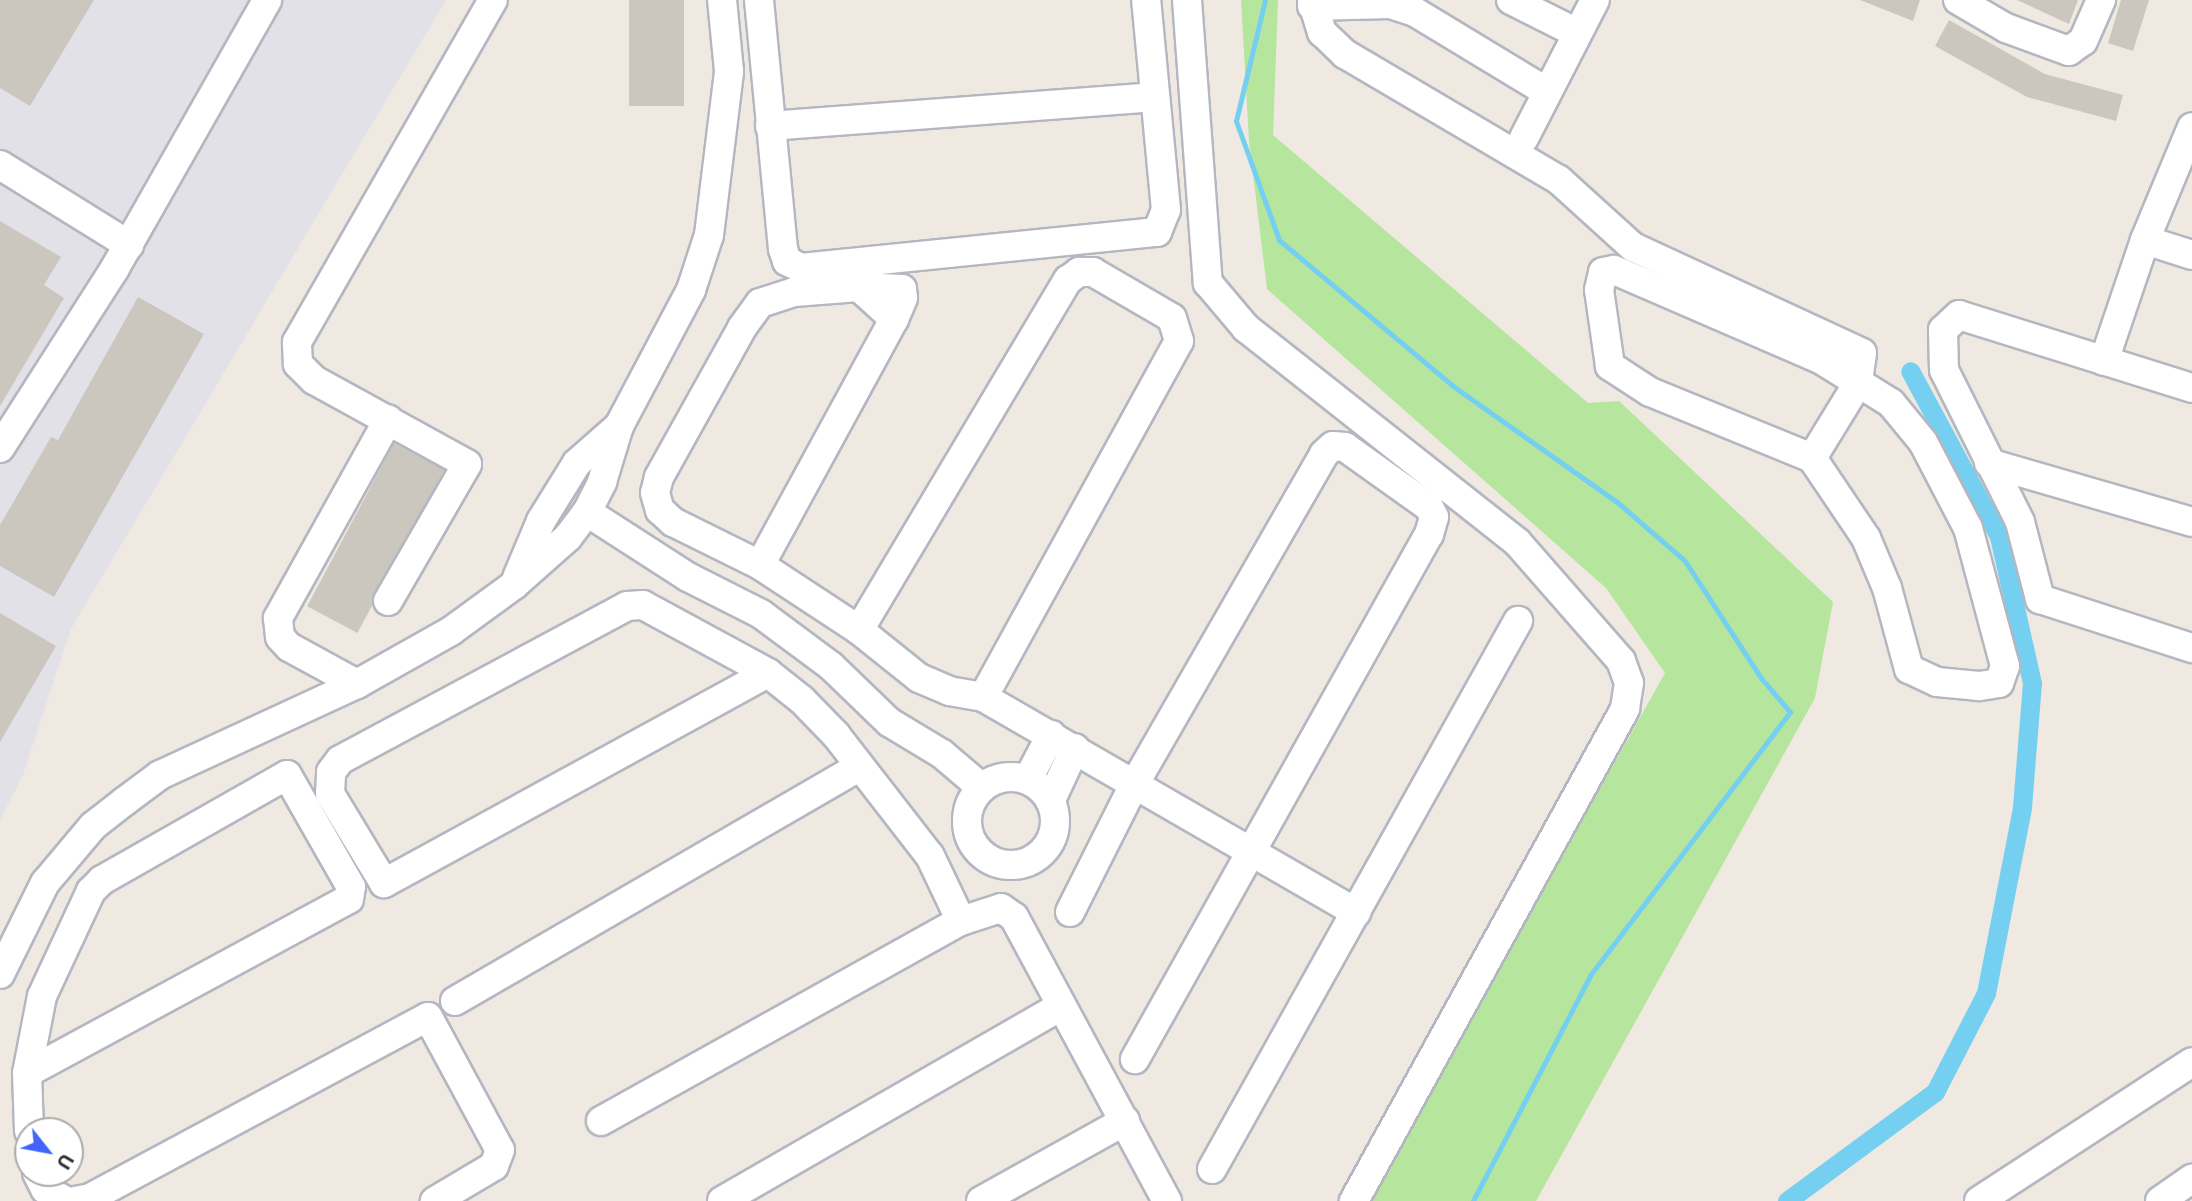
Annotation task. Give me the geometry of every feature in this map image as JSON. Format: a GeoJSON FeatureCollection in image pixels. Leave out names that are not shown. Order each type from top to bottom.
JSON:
{"type":"FeatureCollection","features":[{"type":"Feature","properties":{"kind":"street"},"geometry":{"type":"LineString","coordinates":[[0,448],[129,245],[267,0]]}},
{"type":"Feature","properties":{"kind":"street"},"geometry":{"type":"LineString","coordinates":[[387,601],[467,464],[304,372],[295,353],[297,342],[493,0]]}},
{"type":"Feature","properties":{"kind":"street"},"geometry":{"type":"LineString","coordinates":[[0,974],[45,883],[93,826],[160,775],[357,684],[451,631],[514,585],[568,537],[587,512],[603,482],[619,426],[691,290],[709,235],[729,71],[722,0]]}},
{"type":"Feature","properties":{"kind":"street"},"geometry":{"type":"LineString","coordinates":[[759,0],[783,249],[787,261],[801,268],[1157,232],[1166,211],[1146,0]]}},
{"type":"Feature","properties":{"kind":"street"},"geometry":{"type":"LineString","coordinates":[[1187,0],[1208,283],[1246,328],[1509,535],[1621,661],[1629,683],[1625,709],[1354,1201]]}},
{"type":"Feature","properties":{"kind":"street"},"geometry":{"type":"LineString","coordinates":[[1511,0],[1577,33]]}},
{"type":"Feature","properties":{"kind":"street"},"geometry":{"type":"LineString","coordinates":[[1524,138],[1595,0]]}},
{"type":"Feature","properties":{"kind":"street"},"geometry":{"type":"LineString","coordinates":[[1974,5],[2069,51],[2083,41],[2101,0]]}},
{"type":"Feature","properties":{"kind":"street"},"geometry":{"type":"LineString","coordinates":[[1547,93],[1421,6],[1325,2],[1322,32],[1345,54],[1559,180],[1633,247],[1853,345],[1862,353],[1864,365],[1858,383],[1812,458]]}},
{"type":"Feature","properties":{"kind":"street"},"geometry":{"type":"LineString","coordinates":[[770,126],[1155,97]]}},
{"type":"Feature","properties":{"kind":"street"},"geometry":{"type":"LineString","coordinates":[[2104,361],[2145,240],[2180,188],[2192,127]]}},
{"type":"Feature","properties":{"kind":"street"},"geometry":{"type":"LineString","coordinates":[[0,165],[129,245]]}},
{"type":"Feature","properties":{"kind":"street"},"geometry":{"type":"LineString","coordinates":[[2145,240],[2192,255]]}},
{"type":"Feature","properties":{"kind":"street"},"geometry":{"type":"LineString","coordinates":[[1614,270],[1822,360],[1891,403],[1923,442],[1968,528],[2005,666],[1999,683],[1979,687],[1937,682],[1909,669],[1887,588],[1866,538],[1812,458],[1650,392],[1610,366],[1599,290],[1603,272],[1614,270]]}},
{"type":"Feature","properties":{"kind":"street"},"geometry":{"type":"LineString","coordinates":[[859,631],[1068,280],[1079,272],[1093,272],[1172,318],[1179,341],[983,697]]}},
{"type":"Feature","properties":{"kind":"street"},"geometry":{"type":"LineString","coordinates":[[760,565],[894,319],[859,287],[794,292],[760,303],[741,328],[656,485],[655,503],[667,518],[760,565],[859,631],[919,678],[949,691],[983,697],[1356,912]]}},
{"type":"Feature","properties":{"kind":"street"},"geometry":{"type":"LineString","coordinates":[[2192,388],[1959,315],[1949,320],[1942,330],[1944,370],[2020,522],[2040,599],[2192,648]]}},
{"type":"Feature","properties":{"kind":"street"},"geometry":{"type":"LineString","coordinates":[[357,684],[289,647],[280,637],[278,618],[388,420]]}},
{"type":"Feature","properties":{"kind":"street"},"geometry":{"type":"LineString","coordinates":[[514,585],[541,521],[577,463],[619,426]]}},
{"type":"Feature","properties":{"kind":"street"},"geometry":{"type":"LineString","coordinates":[[1069,912],[1135,783],[1324,454],[1333,446],[1345,447],[1429,507],[1434,522],[1135,1059]]}},
{"type":"Feature","properties":{"kind":"street"},"geometry":{"type":"LineString","coordinates":[[1989,463],[2192,522]]}},
{"type":"Feature","properties":{"kind":"street"},"geometry":{"type":"LineString","coordinates":[[587,512],[688,577],[761,614],[831,666],[889,722],[942,754],[982,788]]}},
{"type":"Feature","properties":{"kind":"street"},"geometry":{"type":"LineString","coordinates":[[27,1073],[344,903],[352,891],[317,799],[340,760],[627,606],[655,609],[768,673],[836,735],[935,867],[961,921]]}},
{"type":"Feature","properties":{"kind":"street"},"geometry":{"type":"LineString","coordinates":[[1212,1169],[1518,621]]}},
{"type":"Feature","properties":{"kind":"street"},"geometry":{"type":"LineString","coordinates":[[29,1117],[27,1073],[42,996],[82,907],[97,884],[287,775],[317,799],[369,859],[384,883],[768,673]]}},
{"type":"Feature","properties":{"kind":"street"},"geometry":{"type":"LineString","coordinates":[[1028,779],[1063,742]]}},
{"type":"Feature","properties":{"kind":"street"},"geometry":{"type":"LineString","coordinates":[[1051,800],[1028,779],[1004,777],[982,788],[968,810],[973,843],[1001,864],[1030,861],[1042,853],[1055,828],[1051,800],[1063,742]]}},
{"type":"Feature","properties":{"kind":"street"},"geometry":{"type":"LineString","coordinates":[[455,1001],[859,767]]}},
{"type":"Feature","properties":{"kind":"street"},"geometry":{"type":"LineString","coordinates":[[935,867],[973,843]]}},
{"type":"Feature","properties":{"kind":"street"},"geometry":{"type":"LineString","coordinates":[[343,871],[369,859]]}},
{"type":"Feature","properties":{"kind":"street"},"geometry":{"type":"LineString","coordinates":[[601,1121],[961,921],[994,908],[1010,912],[1059,1007],[1125,1121],[1167,1201]]}},
{"type":"Feature","properties":{"kind":"street"},"geometry":{"type":"LineString","coordinates":[[722,1201],[1059,1007]]}},
{"type":"Feature","properties":{"kind":"street"},"geometry":{"type":"LineString","coordinates":[[43,1187],[80,1200],[428,1017],[500,1150],[494,1166],[435,1201]]}},
{"type":"Feature","properties":{"kind":"street"},"geometry":{"type":"LineString","coordinates":[[1979,1201],[2191,1065]]}},
{"type":"Feature","properties":{"kind":"street"},"geometry":{"type":"LineString","coordinates":[[981,1201],[1125,1121]]}},
{"type":"Feature","properties":{"kind":"street"},"geometry":{"type":"LineString","coordinates":[[2160,1201],[2192,1179]]}},
{"type":"Feature","properties":{"kind":"shaded area"},"geometry":{"type":"Polygon","coordinates":[[[0,0],[446,0],[71,629],[23,775],[0,820],[0,0]]]}},
{"type":"Feature","properties":{"kind":"green space"},"geometry":{"type":"Polygon","coordinates":[[[1241,0],[1278,0],[1273,135],[1588,403],[1619,401],[1833,602],[1815,698],[1536,1201],[1369,1201],[1665,673],[1606,588],[1267,289],[1249,141],[1241,0]]]}},
{"type":"Feature","properties":{"kind":"building"},"geometry":{"type":"Polygon","coordinates":[[[0,0],[94,0],[30,106],[0,88],[0,0]]]}},
{"type":"Feature","properties":{"kind":"building"},"geometry":{"type":"Polygon","coordinates":[[[629,0],[684,0],[684,106],[629,106],[629,0]]]}},
{"type":"Feature","properties":{"kind":"building"},"geometry":{"type":"Polygon","coordinates":[[[1860,0],[1920,0],[1913,21],[1860,0]]]}},
{"type":"Feature","properties":{"kind":"building"},"geometry":{"type":"Polygon","coordinates":[[[2017,0],[2078,0],[2069,24],[2017,0]]]}},
{"type":"Feature","properties":{"kind":"building"},"geometry":{"type":"Polygon","coordinates":[[[2121,0],[2149,0],[2133,51],[2108,43],[2121,0]]]}},
{"type":"Feature","properties":{"kind":"building"},"geometry":{"type":"Polygon","coordinates":[[[1949,20],[2045,74],[2123,95],[2116,121],[2027,97],[1935,46],[1949,20]]]}},
{"type":"Feature","properties":{"kind":"building"},"geometry":{"type":"Polygon","coordinates":[[[0,221],[61,257],[44,285],[64,298],[0,406],[0,221]]]}},
{"type":"Feature","properties":{"kind":"building"},"geometry":{"type":"Polygon","coordinates":[[[138,297],[204,334],[54,597],[0,566],[0,525],[51,437],[58,440],[138,297]]]}},
{"type":"Feature","properties":{"kind":"building"},"geometry":{"type":"Polygon","coordinates":[[[394,443],[444,470],[357,633],[307,606],[394,443]]]}},
{"type":"Feature","properties":{"kind":"building"},"geometry":{"type":"Polygon","coordinates":[[[0,613],[56,646],[0,742],[0,613]]]}},
{"type":"Feature","properties":{"kind":"waterway"},"geometry":{"type":"LineString","coordinates":[[1265,0],[1236,121],[1279,240],[1453,386],[1617,502],[1685,561],[1761,678],[1790,712],[1591,974],[1473,1201]]}},
{"type":"Feature","properties":{"kind":"waterway"},"geometry":{"type":"LineString","coordinates":[[1787,1201],[1935,1092],[1986,993],[2022,807],[2032,683],[1999,536],[1910,371]]}}]}
